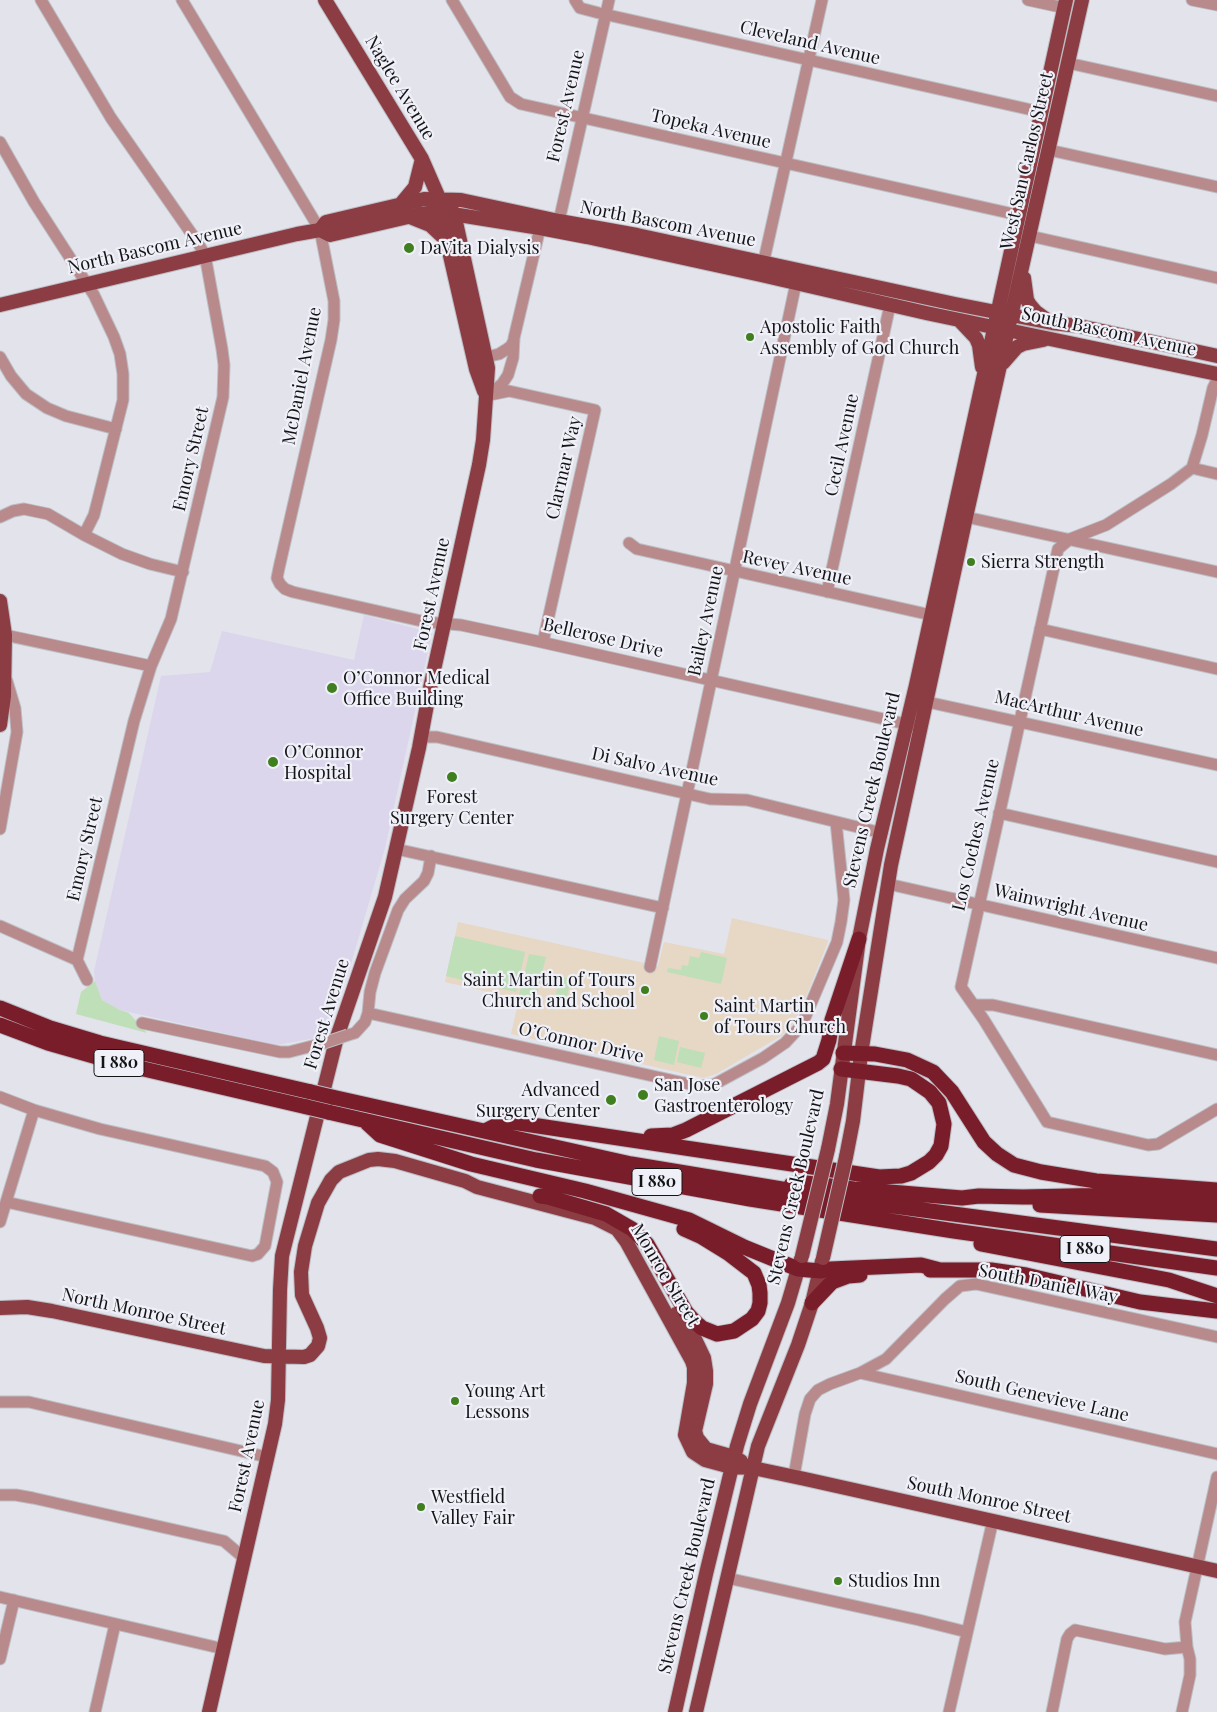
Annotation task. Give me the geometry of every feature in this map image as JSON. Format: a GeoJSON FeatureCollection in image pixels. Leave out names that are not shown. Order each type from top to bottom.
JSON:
{"type":"FeatureCollection","features":[{"type":"Feature","properties":{"kind":"highway"},"geometry":{"type":"LineString","coordinates":[[610,1137],[659,1136],[680,1132],[818,1063],[825,1055],[832,1020],[859,939]]}},
{"type":"Feature","properties":{"kind":"highway","name":"I 880"},"geometry":{"type":"LineString","coordinates":[[0,1008],[50,1028],[100,1043],[309,1100],[328,1112],[536,1160],[750,1199],[954,1231],[1217,1268]]}},
{"type":"Feature","properties":{"kind":"highway","name":"I 880"},"geometry":{"type":"LineString","coordinates":[[0,1025],[48,1044],[109,1061],[309,1100],[332,1097],[631,1164],[780,1189],[968,1217],[1217,1249]]}},
{"type":"Feature","properties":{"kind":"highway"},"geometry":{"type":"LineString","coordinates":[[843,1053],[875,1054],[908,1060],[933,1072],[952,1092],[978,1134],[997,1154],[1014,1165],[1056,1175],[1096,1180],[1217,1190]]}},
{"type":"Feature","properties":{"kind":"highway"},"geometry":{"type":"LineString","coordinates":[[485,1131],[505,1121],[880,1177],[901,1176],[920,1169],[936,1155],[941,1146],[944,1124],[939,1103],[930,1092],[910,1079],[841,1069]]}},
{"type":"Feature","properties":{"kind":"highway"},"geometry":{"type":"LineString","coordinates":[[363,1120],[380,1135],[432,1152],[508,1174],[585,1191],[667,1213],[689,1220],[744,1247],[800,1262],[821,1265],[831,1269],[921,1265],[940,1270]]}},
{"type":"Feature","properties":{"kind":"highway"},"geometry":{"type":"LineString","coordinates":[[1056,1175],[1217,1180]]}},
{"type":"Feature","properties":{"kind":"highway"},"geometry":{"type":"LineString","coordinates":[[780,1189],[798,1182],[854,1189],[962,1198],[978,1202],[1217,1216]]}},
{"type":"Feature","properties":{"kind":"highway"},"geometry":{"type":"LineString","coordinates":[[962,1198],[979,1196],[1115,1194],[1217,1204]]}},
{"type":"Feature","properties":{"kind":"highway"},"geometry":{"type":"LineString","coordinates":[[540,1196],[606,1214],[632,1229],[647,1244],[686,1312],[702,1328],[717,1334],[725,1333],[734,1331],[752,1319],[758,1311],[760,1303],[760,1285],[754,1273],[748,1267],[702,1237],[665,1220],[648,1209]]}},
{"type":"Feature","properties":{"kind":"highway"},"geometry":{"type":"LineString","coordinates":[[954,1231],[968,1242],[1168,1280],[1217,1296]]}},
{"type":"Feature","properties":{"kind":"highway"},"geometry":{"type":"LineString","coordinates":[[812,1303],[832,1282],[848,1276],[940,1270],[990,1270],[1008,1272],[1140,1302],[1210,1310]]}},
{"type":"Feature","properties":{"kind":"main road","name":"West San Carlos Street"},"geometry":{"type":"LineString","coordinates":[[1008,330],[1082,0]]}},
{"type":"Feature","properties":{"kind":"main road","name":"Naglee Avenue"},"geometry":{"type":"LineString","coordinates":[[329,1],[422,160],[439,205],[476,369],[485,396]]}},
{"type":"Feature","properties":{"kind":"main road","name":"West San Carlos Street"},"geometry":{"type":"LineString","coordinates":[[994,327],[1065,4]]}},
{"type":"Feature","properties":{"kind":"main road"},"geometry":{"type":"LineString","coordinates":[[1062,92],[1062,66],[1070,24],[1070,12],[1065,4]]}},
{"type":"Feature","properties":{"kind":"main road"},"geometry":{"type":"LineString","coordinates":[[1049,150],[1045,143],[1045,135],[1052,97],[1051,70]]}},
{"type":"Feature","properties":{"kind":"main road"},"geometry":{"type":"LineString","coordinates":[[422,160],[415,186],[404,211],[430,224],[448,242]]}},
{"type":"Feature","properties":{"kind":"main road","name":"North Bascom Avenue"},"geometry":{"type":"LineString","coordinates":[[0,305],[205,255],[320,230],[330,235],[404,211],[461,200],[637,235],[762,268],[796,283],[994,327]]}},
{"type":"Feature","properties":{"kind":"main road","name":"North Bascom Avenue"},"geometry":{"type":"LineString","coordinates":[[439,205],[454,213],[1012,315]]}},
{"type":"Feature","properties":{"kind":"main road"},"geometry":{"type":"LineString","coordinates":[[454,213],[488,368],[485,396]]}},
{"type":"Feature","properties":{"kind":"main road"},"geometry":{"type":"LineString","coordinates":[[1023,267],[1027,300],[1036,312],[1052,323]]}},
{"type":"Feature","properties":{"kind":"main road","name":"South Bascom Avenue"},"geometry":{"type":"LineString","coordinates":[[1012,315],[1079,326],[1217,356]]}},
{"type":"Feature","properties":{"kind":"main road"},"geometry":{"type":"LineString","coordinates":[[959,320],[976,338],[979,345],[983,376]]}},
{"type":"Feature","properties":{"kind":"main road","name":"South Bascom Avenue"},"geometry":{"type":"LineString","coordinates":[[994,327],[1217,374]]}},
{"type":"Feature","properties":{"kind":"main road","name":"Stevens Creek Boulevard"},"geometry":{"type":"LineString","coordinates":[[676,1712],[733,1462],[750,1404],[777,1332],[800,1262],[828,1149],[859,939],[882,833],[954,571],[951,555],[983,376],[994,327]]}},
{"type":"Feature","properties":{"kind":"main road","name":"Stevens Creek Boulevard"},"geometry":{"type":"LineString","coordinates":[[919,700],[931,615],[1001,365],[1008,330]]}},
{"type":"Feature","properties":{"kind":"main road"},"geometry":{"type":"LineString","coordinates":[[1001,365],[1017,347],[1023,344],[1050,339]]}},
{"type":"Feature","properties":{"kind":"main road","name":"Forest Avenue"},"geometry":{"type":"LineString","coordinates":[[210,1712],[278,1405],[282,1256],[340,1028],[385,897],[480,465],[485,396]]}},
{"type":"Feature","properties":{"kind":"main road"},"geometry":{"type":"LineString","coordinates":[[0,601],[2,634],[0,725]]}},
{"type":"Feature","properties":{"kind":"main road","name":"Stevens Creek Boulevard"},"geometry":{"type":"LineString","coordinates":[[696,1712],[758,1446],[798,1345],[812,1303],[847,1152],[913,725]]}},
{"type":"Feature","properties":{"kind":"main road"},"geometry":{"type":"LineString","coordinates":[[882,833],[888,849],[891,866]]}},
{"type":"Feature","properties":{"kind":"main road","name":"Monroe Street"},"geometry":{"type":"LineString","coordinates":[[279,1357],[304,1357],[310,1355],[315,1351],[319,1342],[319,1332],[302,1295],[302,1265],[305,1246],[318,1203],[339,1172],[369,1160],[386,1159],[465,1181],[479,1182],[540,1196],[610,1220],[627,1232],[636,1243],[682,1325],[694,1337],[704,1358],[706,1384],[695,1431],[697,1438],[706,1449],[733,1462]]}},
{"type":"Feature","properties":{"kind":"main road","name":"Monroe Street"},"geometry":{"type":"LineString","coordinates":[[465,1181],[477,1188],[595,1218],[618,1230],[626,1241],[694,1367],[694,1383],[685,1428],[688,1445],[699,1457],[713,1463],[733,1462]]}},
{"type":"Feature","properties":{"kind":"main road","name":"North Monroe Street"},"geometry":{"type":"LineString","coordinates":[[0,1308],[52,1310],[229,1350],[279,1357]]}},
{"type":"Feature","properties":{"kind":"main road","name":"South Monroe Street"},"geometry":{"type":"LineString","coordinates":[[733,1462],[753,1468],[1217,1570]]}},
{"type":"Feature","properties":{"kind":"street","name":"Emory Street"},"geometry":{"type":"LineString","coordinates":[[41,0],[111,118],[205,255],[222,349],[224,381],[207,468],[171,620],[151,666],[134,721],[77,960]]}},
{"type":"Feature","properties":{"kind":"street","name":"McDaniel Avenue"},"geometry":{"type":"LineString","coordinates":[[182,0],[320,230],[334,301],[334,320],[280,560],[277,578],[280,584]]}},
{"type":"Feature","properties":{"kind":"street","name":"Topeka Avenue"},"geometry":{"type":"LineString","coordinates":[[452,0],[510,97],[520,104],[1018,215]]}},
{"type":"Feature","properties":{"kind":"street","name":"Cleveland Avenue"},"geometry":{"type":"LineString","coordinates":[[575,0],[580,8],[606,15],[1041,112]]}},
{"type":"Feature","properties":{"kind":"street","name":"Forest Avenue"},"geometry":{"type":"LineString","coordinates":[[559,221],[609,0]]}},
{"type":"Feature","properties":{"kind":"street"},"geometry":{"type":"LineString","coordinates":[[762,268],[822,0]]}},
{"type":"Feature","properties":{"kind":"street"},"geometry":{"type":"LineString","coordinates":[[1028,0],[1065,4]]}},
{"type":"Feature","properties":{"kind":"street"},"geometry":{"type":"LineString","coordinates":[[1192,0],[1217,6]]}},
{"type":"Feature","properties":{"kind":"street"},"geometry":{"type":"LineString","coordinates":[[1068,63],[1217,96]]}},
{"type":"Feature","properties":{"kind":"street"},"geometry":{"type":"LineString","coordinates":[[0,142],[34,202],[87,284],[114,337],[120,354],[123,374],[123,400],[94,514],[84,535]]}},
{"type":"Feature","properties":{"kind":"street"},"geometry":{"type":"LineString","coordinates":[[1049,150],[1217,186]]}},
{"type":"Feature","properties":{"kind":"street"},"geometry":{"type":"LineString","coordinates":[[486,357],[499,354],[511,346],[540,228]]}},
{"type":"Feature","properties":{"kind":"street"},"geometry":{"type":"LineString","coordinates":[[1030,236],[1217,278]]}},
{"type":"Feature","properties":{"kind":"street","name":"Bailey Avenue"},"geometry":{"type":"LineString","coordinates":[[650,967],[796,283]]}},
{"type":"Feature","properties":{"kind":"street","name":"Cecil Avenue"},"geometry":{"type":"LineString","coordinates":[[827,592],[890,305]]}},
{"type":"Feature","properties":{"kind":"street"},"geometry":{"type":"LineString","coordinates":[[485,396],[502,384],[508,375],[514,338]]}},
{"type":"Feature","properties":{"kind":"street"},"geometry":{"type":"LineString","coordinates":[[0,357],[11,376],[26,394],[46,408],[66,416],[116,429]]}},
{"type":"Feature","properties":{"kind":"street"},"geometry":{"type":"LineString","coordinates":[[1070,539],[1106,525],[1171,484],[1192,468],[1202,436],[1213,388],[1217,380]]}},
{"type":"Feature","properties":{"kind":"street","name":"Clarmar Way"},"geometry":{"type":"LineString","coordinates":[[485,396],[509,391],[595,410],[543,642]]}},
{"type":"Feature","properties":{"kind":"street"},"geometry":{"type":"LineString","coordinates":[[1192,468],[1217,474]]}},
{"type":"Feature","properties":{"kind":"street"},"geometry":{"type":"LineString","coordinates":[[0,517],[13,511],[35,510],[48,514],[122,554],[150,564],[182,572]]}},
{"type":"Feature","properties":{"kind":"street"},"geometry":{"type":"LineString","coordinates":[[959,516],[1217,572]]}},
{"type":"Feature","properties":{"kind":"street","name":"Los Coches Avenue"},"geometry":{"type":"LineString","coordinates":[[1070,539],[1058,549],[960,987],[974,1005],[1047,1122],[1148,1146],[1158,1144],[1217,1109]]}},
{"type":"Feature","properties":{"kind":"street","name":"Revey Avenue"},"geometry":{"type":"LineString","coordinates":[[629,543],[637,549],[931,615]]}},
{"type":"Feature","properties":{"kind":"street","name":"Bellerose Drive"},"geometry":{"type":"LineString","coordinates":[[280,584],[285,589],[293,592],[426,622],[445,623],[543,642],[913,725]]}},
{"type":"Feature","properties":{"kind":"street"},"geometry":{"type":"LineString","coordinates":[[1040,629],[1217,669]]}},
{"type":"Feature","properties":{"kind":"street"},"geometry":{"type":"LineString","coordinates":[[2,634],[151,666]]}},
{"type":"Feature","properties":{"kind":"street"},"geometry":{"type":"LineString","coordinates":[[0,829],[17,732],[15,708],[2,678]]}},
{"type":"Feature","properties":{"kind":"street","name":"MacArthur Avenue"},"geometry":{"type":"LineString","coordinates":[[919,700],[1217,765]]}},
{"type":"Feature","properties":{"kind":"street","name":"Di Salvo Avenue"},"geometry":{"type":"LineString","coordinates":[[421,736],[437,737],[710,799],[747,800],[882,833]]}},
{"type":"Feature","properties":{"kind":"street"},"geometry":{"type":"LineString","coordinates":[[999,814],[1217,862]]}},
{"type":"Feature","properties":{"kind":"street","name":"O’Connor Drive"},"geometry":{"type":"LineString","coordinates":[[368,1014],[690,1085],[713,1085],[785,1043],[804,1020],[837,942],[842,922],[844,900],[836,822]]}},
{"type":"Feature","properties":{"kind":"street"},"geometry":{"type":"LineString","coordinates":[[396,849],[663,908]]}},
{"type":"Feature","properties":{"kind":"street"},"geometry":{"type":"LineString","coordinates":[[142,1023],[280,1052],[289,1052],[355,1033],[360,1030],[368,1014],[374,973],[398,910],[405,899],[424,881],[428,873],[431,856]]}},
{"type":"Feature","properties":{"kind":"street","name":"Wainwright Avenue"},"geometry":{"type":"LineString","coordinates":[[888,884],[1217,958]]}},
{"type":"Feature","properties":{"kind":"street"},"geometry":{"type":"LineString","coordinates":[[0,926],[77,960],[87,980]]}},
{"type":"Feature","properties":{"kind":"street"},"geometry":{"type":"LineString","coordinates":[[974,1005],[993,1005],[1217,1055]]}},
{"type":"Feature","properties":{"kind":"street"},"geometry":{"type":"LineString","coordinates":[[0,1097],[34,1110],[100,1129],[265,1166],[273,1172],[277,1182],[265,1246],[258,1254],[248,1255],[6,1202]]}},
{"type":"Feature","properties":{"kind":"street"},"geometry":{"type":"LineString","coordinates":[[0,1222],[34,1110]]}},
{"type":"Feature","properties":{"kind":"street","name":"South Daniel Way"},"geometry":{"type":"LineString","coordinates":[[794,1476],[805,1414],[810,1400],[818,1390],[860,1373],[886,1359],[944,1299],[960,1286],[976,1284],[1217,1338]]}},
{"type":"Feature","properties":{"kind":"street","name":"South Genevieve Lane"},"geometry":{"type":"LineString","coordinates":[[860,1373],[1217,1454]]}},
{"type":"Feature","properties":{"kind":"street"},"geometry":{"type":"LineString","coordinates":[[0,1402],[29,1402],[267,1457]]}},
{"type":"Feature","properties":{"kind":"street"},"geometry":{"type":"LineString","coordinates":[[1182,1712],[1190,1674],[1185,1622],[1217,1477]]}},
{"type":"Feature","properties":{"kind":"street"},"geometry":{"type":"LineString","coordinates":[[0,1495],[34,1498],[224,1541],[244,1558]]}},
{"type":"Feature","properties":{"kind":"street"},"geometry":{"type":"LineString","coordinates":[[949,1712],[993,1520]]}},
{"type":"Feature","properties":{"kind":"street"},"geometry":{"type":"LineString","coordinates":[[727,1578],[967,1632]]}},
{"type":"Feature","properties":{"kind":"street"},"geometry":{"type":"LineString","coordinates":[[0,1598],[224,1649]]}},
{"type":"Feature","properties":{"kind":"street"},"geometry":{"type":"LineString","coordinates":[[0,1659],[14,1600]]}},
{"type":"Feature","properties":{"kind":"street"},"geometry":{"type":"LineString","coordinates":[[95,1712],[115,1624]]}},
{"type":"Feature","properties":{"kind":"street"},"geometry":{"type":"LineString","coordinates":[[1052,1712],[1067,1639],[1072,1632],[1081,1631],[1165,1649],[1187,1647]]}},
{"type":"Feature","properties":{"kind":"shaded area","name":"O’Connor Hospital"},"geometry":{"type":"Polygon","coordinates":[[[364,615],[432,633],[385,848],[348,974],[326,1036],[277,1045],[120,1010],[102,1000],[95,981],[94,971],[161,676],[210,672],[222,631],[354,660],[364,615]]]}},
{"type":"Feature","properties":{"kind":"shaded area","name":"Saint Martin of Tours Church and School"},"geometry":{"type":"Polygon","coordinates":[[[732,918],[828,940],[828,942],[793,1024],[781,1036],[716,1074],[703,1078],[511,1034],[519,999],[445,982],[458,922],[658,966],[664,942],[724,954],[732,918]]]}},
{"type":"Feature","properties":{"kind":"green space"},"geometry":{"type":"Polygon","coordinates":[[[455,936],[525,952],[516,992],[446,976],[455,936]]]}},
{"type":"Feature","properties":{"kind":"green space"},"geometry":{"type":"Polygon","coordinates":[[[701,952],[727,958],[721,984],[667,972],[668,968],[681,970],[682,965],[688,966],[690,956],[699,958],[701,952]]]}},
{"type":"Feature","properties":{"kind":"green space"},"geometry":{"type":"Polygon","coordinates":[[[529,954],[546,957],[539,985],[523,981],[529,954]]]}},
{"type":"Feature","properties":{"kind":"green space"},"geometry":{"type":"Polygon","coordinates":[[[560,977],[571,979],[565,1005],[554,1002],[560,977]]]}},
{"type":"Feature","properties":{"kind":"green space"},"geometry":{"type":"Polygon","coordinates":[[[95,981],[102,1000],[129,1013],[147,1033],[76,1014],[81,992],[95,981]]]}},
{"type":"Feature","properties":{"kind":"green space"},"geometry":{"type":"Polygon","coordinates":[[[522,982],[539,986],[534,1009],[517,1005],[522,982]]]}},
{"type":"Feature","properties":{"kind":"green space"},"geometry":{"type":"Polygon","coordinates":[[[659,1036],[679,1041],[674,1065],[654,1060],[659,1036]]]}},
{"type":"Feature","properties":{"kind":"green space"},"geometry":{"type":"Polygon","coordinates":[[[680,1047],[705,1053],[701,1068],[677,1062],[680,1047]]]}},
{"type":"Feature","properties":{"kind":"place","name":"DaVita Dialysis"},"geometry":{"type":"Point","coordinates":[409,248]}},
{"type":"Feature","properties":{"kind":"place","name":"Apostolic Faith Assembly of God Church"},"geometry":{"type":"Point","coordinates":[750,337]}},
{"type":"Feature","properties":{"kind":"place","name":"Sierra Strength"},"geometry":{"type":"Point","coordinates":[971,562]}},
{"type":"Feature","properties":{"kind":"place","name":"O’Connor Medical Office Building"},"geometry":{"type":"Point","coordinates":[332,688]}},
{"type":"Feature","properties":{"kind":"place","name":"O’Connor Hospital"},"geometry":{"type":"Point","coordinates":[273,762]}},
{"type":"Feature","properties":{"kind":"place","name":"Forest Surgery Center"},"geometry":{"type":"Point","coordinates":[452,777]}},
{"type":"Feature","properties":{"kind":"place","name":"Saint Martin of Tours Church and School"},"geometry":{"type":"Point","coordinates":[645,990]}},
{"type":"Feature","properties":{"kind":"place","name":"Saint Martin of Tours Church"},"geometry":{"type":"Point","coordinates":[704,1016]}},
{"type":"Feature","properties":{"kind":"place","name":"San Jose Gastroenterology"},"geometry":{"type":"Point","coordinates":[643,1095]}},
{"type":"Feature","properties":{"kind":"place","name":"Advanced Surgery Center"},"geometry":{"type":"Point","coordinates":[611,1100]}},
{"type":"Feature","properties":{"kind":"place","name":"Young Art Lessons"},"geometry":{"type":"Point","coordinates":[455,1401]}},
{"type":"Feature","properties":{"kind":"place","name":"Westfield Valley Fair"},"geometry":{"type":"Point","coordinates":[421,1507]}},
{"type":"Feature","properties":{"kind":"place","name":"Studios Inn"},"geometry":{"type":"Point","coordinates":[838,1581]}}]}
